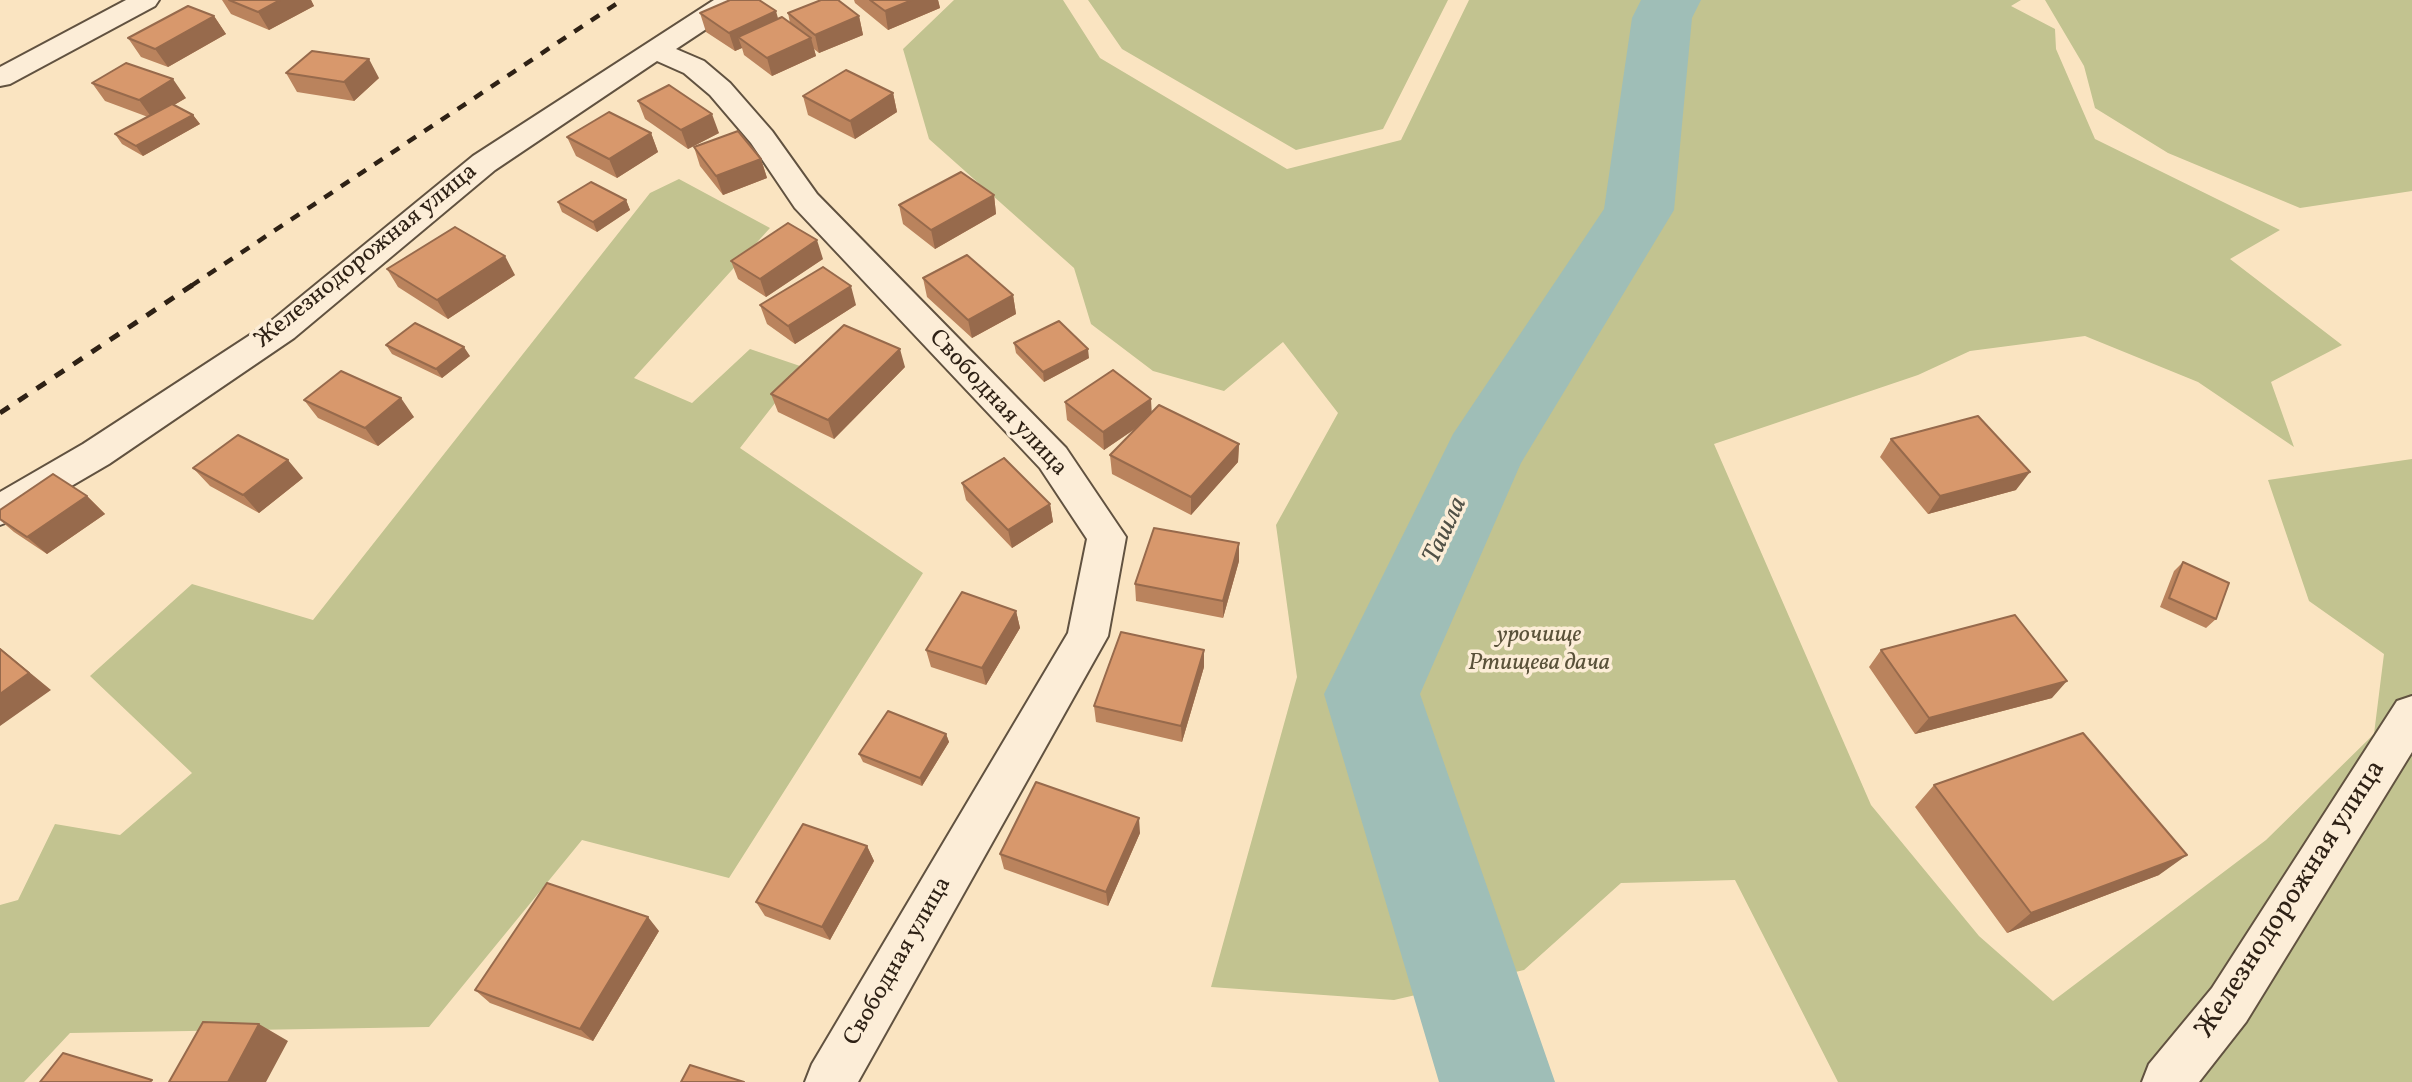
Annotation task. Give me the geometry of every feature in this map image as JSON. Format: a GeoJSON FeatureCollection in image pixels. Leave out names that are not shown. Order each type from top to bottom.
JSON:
{"type":"FeatureCollection","features":[{"type":"Feature","properties":{"kind":"street"},"geometry":{"type":"LineString","coordinates":[[0,78],[146,0]]}},
{"type":"Feature","properties":{"kind":"street","name":"Железнодорожная улица"},"geometry":{"type":"LineString","coordinates":[[0,510],[96,454],[282,330],[484,163],[732,0]]}},
{"type":"Feature","properties":{"kind":"street","name":"Свободная улица"},"geometry":{"type":"LineString","coordinates":[[657,51],[694,67],[720,89],[762,137],[806,201],[1054,458],[1107,537],[1088,636],[830,1082]]}},
{"type":"Feature","properties":{"kind":"street","name":"Железнодорожная улица"},"geometry":{"type":"LineString","coordinates":[[2167,1082],[2229,1005],[2412,714]]}},
{"type":"Feature","properties":{"kind":"green space","name":"урочище Ртищева дача"},"geometry":{"type":"Polygon","coordinates":[[[954,0],[1063,0],[1100,58],[1287,169],[1401,140],[1469,0],[2021,0],[2011,6],[2055,29],[2056,49],[2095,139],[2280,230],[2230,259],[2342,345],[2271,382],[2294,447],[2198,382],[2085,336],[1970,351],[1918,375],[1714,444],[1871,805],[1979,936],[2053,1001],[2266,840],[2374,734],[2384,654],[2309,601],[2268,480],[2412,459],[2412,1082],[1838,1082],[1735,880],[1621,883],[1524,970],[1394,1000],[1211,987],[1297,677],[1276,525],[1338,413],[1283,342],[1224,391],[1153,371],[1091,324],[1074,268],[929,139],[903,49],[954,0]]]}},
{"type":"Feature","properties":{"kind":"green space"},"geometry":{"type":"Polygon","coordinates":[[[1088,0],[1448,0],[1383,129],[1296,150],[1122,49],[1088,0]]]}},
{"type":"Feature","properties":{"kind":"green space"},"geometry":{"type":"Polygon","coordinates":[[[2045,0],[2412,0],[2412,191],[2300,208],[2168,153],[2095,108],[2084,66],[2045,0]]]}},
{"type":"Feature","properties":{"kind":"green space"},"geometry":{"type":"Polygon","coordinates":[[[679,179],[770,228],[634,378],[692,403],[750,349],[803,367],[740,448],[923,573],[729,878],[582,840],[429,1027],[70,1033],[24,1082],[0,1082],[0,905],[18,900],[55,824],[120,835],[192,773],[90,676],[192,584],[313,620],[650,193],[679,179]]]}},
{"type":"Feature","properties":{"kind":"building"},"geometry":{"type":"Polygon","coordinates":[[[229,0],[280,0],[258,12],[229,0]]]}},
{"type":"Feature","properties":{"kind":"building"},"geometry":{"type":"Polygon","coordinates":[[[730,0],[759,0],[776,11],[729,33],[700,13],[730,0]]]}},
{"type":"Feature","properties":{"kind":"building"},"geometry":{"type":"Polygon","coordinates":[[[821,0],[838,0],[859,16],[815,35],[788,13],[821,0]]]}},
{"type":"Feature","properties":{"kind":"building"},"geometry":{"type":"Polygon","coordinates":[[[870,0],[912,0],[885,11],[870,0]]]}},
{"type":"Feature","properties":{"kind":"building"},"geometry":{"type":"Polygon","coordinates":[[[188,6],[214,16],[155,49],[128,38],[188,6]]]}},
{"type":"Feature","properties":{"kind":"building"},"geometry":{"type":"Polygon","coordinates":[[[782,17],[811,38],[767,58],[738,37],[782,17]]]}},
{"type":"Feature","properties":{"kind":"building"},"geometry":{"type":"Polygon","coordinates":[[[312,51],[369,59],[344,82],[286,73],[312,51]]]}},
{"type":"Feature","properties":{"kind":"building"},"geometry":{"type":"Polygon","coordinates":[[[126,63],[173,79],[139,100],[92,83],[126,63]]]}},
{"type":"Feature","properties":{"kind":"building"},"geometry":{"type":"Polygon","coordinates":[[[846,70],[893,93],[850,121],[803,96],[846,70]]]}},
{"type":"Feature","properties":{"kind":"building"},"geometry":{"type":"Polygon","coordinates":[[[669,85],[712,114],[681,130],[638,101],[669,85]]]}},
{"type":"Feature","properties":{"kind":"building"},"geometry":{"type":"Polygon","coordinates":[[[172,104],[193,115],[136,146],[115,134],[172,104]]]}},
{"type":"Feature","properties":{"kind":"building"},"geometry":{"type":"Polygon","coordinates":[[[609,112],[651,133],[609,159],[567,137],[609,112]]]}},
{"type":"Feature","properties":{"kind":"building"},"geometry":{"type":"Polygon","coordinates":[[[738,131],[761,159],[716,176],[694,147],[738,131]]]}},
{"type":"Feature","properties":{"kind":"building"},"geometry":{"type":"Polygon","coordinates":[[[961,172],[994,195],[931,230],[899,205],[961,172]]]}},
{"type":"Feature","properties":{"kind":"building"},"geometry":{"type":"Polygon","coordinates":[[[591,182],[626,200],[593,222],[558,202],[591,182]]]}},
{"type":"Feature","properties":{"kind":"building"},"geometry":{"type":"Polygon","coordinates":[[[788,223],[817,240],[760,279],[731,261],[788,223]]]}},
{"type":"Feature","properties":{"kind":"building"},"geometry":{"type":"Polygon","coordinates":[[[455,227],[505,256],[437,300],[387,269],[455,227]]]}},
{"type":"Feature","properties":{"kind":"building"},"geometry":{"type":"Polygon","coordinates":[[[967,255],[1013,295],[968,320],[923,278],[967,255]]]}},
{"type":"Feature","properties":{"kind":"building"},"geometry":{"type":"Polygon","coordinates":[[[823,267],[851,286],[788,326],[760,305],[823,267]]]}},
{"type":"Feature","properties":{"kind":"building"},"geometry":{"type":"Polygon","coordinates":[[[1059,321],[1088,349],[1043,372],[1014,343],[1059,321]]]}},
{"type":"Feature","properties":{"kind":"building"},"geometry":{"type":"Polygon","coordinates":[[[415,323],[464,347],[436,369],[386,345],[415,323]]]}},
{"type":"Feature","properties":{"kind":"building"},"geometry":{"type":"Polygon","coordinates":[[[844,325],[900,349],[828,420],[771,394],[844,325]]]}},
{"type":"Feature","properties":{"kind":"building"},"geometry":{"type":"Polygon","coordinates":[[[1113,370],[1151,399],[1103,432],[1065,402],[1113,370]]]}},
{"type":"Feature","properties":{"kind":"building"},"geometry":{"type":"Polygon","coordinates":[[[341,371],[401,398],[365,428],[304,400],[341,371]]]}},
{"type":"Feature","properties":{"kind":"building"},"geometry":{"type":"Polygon","coordinates":[[[1159,405],[1239,444],[1191,497],[1110,455],[1159,405]]]}},
{"type":"Feature","properties":{"kind":"building"},"geometry":{"type":"Polygon","coordinates":[[[1978,416],[2030,472],[1940,496],[1891,439],[1978,416]]]}},
{"type":"Feature","properties":{"kind":"building"},"geometry":{"type":"Polygon","coordinates":[[[238,435],[288,460],[243,495],[193,468],[238,435]]]}},
{"type":"Feature","properties":{"kind":"building"},"geometry":{"type":"Polygon","coordinates":[[[1004,458],[1050,504],[1008,530],[962,483],[1004,458]]]}},
{"type":"Feature","properties":{"kind":"building"},"geometry":{"type":"Polygon","coordinates":[[[53,474],[87,496],[27,537],[0,519],[0,510],[53,474]]]}},
{"type":"Feature","properties":{"kind":"building"},"geometry":{"type":"Polygon","coordinates":[[[1154,528],[1239,543],[1223,601],[1135,584],[1154,528]]]}},
{"type":"Feature","properties":{"kind":"building"},"geometry":{"type":"Polygon","coordinates":[[[2183,562],[2229,583],[2216,619],[2169,598],[2183,562]]]}},
{"type":"Feature","properties":{"kind":"building"},"geometry":{"type":"Polygon","coordinates":[[[962,592],[1016,611],[982,668],[926,650],[962,592]]]}},
{"type":"Feature","properties":{"kind":"building"},"geometry":{"type":"Polygon","coordinates":[[[2015,615],[2067,681],[1929,718],[1881,650],[2015,615]]]}},
{"type":"Feature","properties":{"kind":"building"},"geometry":{"type":"Polygon","coordinates":[[[1121,632],[1204,650],[1181,726],[1094,706],[1121,632]]]}},
{"type":"Feature","properties":{"kind":"building"},"geometry":{"type":"Polygon","coordinates":[[[0,649],[29,673],[0,694],[0,649]]]}},
{"type":"Feature","properties":{"kind":"building"},"geometry":{"type":"Polygon","coordinates":[[[888,711],[946,734],[920,778],[859,754],[888,711]]]}},
{"type":"Feature","properties":{"kind":"building"},"geometry":{"type":"Polygon","coordinates":[[[2083,733],[2187,855],[2031,913],[1934,785],[2083,733]]]}},
{"type":"Feature","properties":{"kind":"building"},"geometry":{"type":"Polygon","coordinates":[[[1036,782],[1139,818],[1106,892],[1000,854],[1036,782]]]}},
{"type":"Feature","properties":{"kind":"building"},"geometry":{"type":"Polygon","coordinates":[[[803,824],[867,846],[822,927],[756,902],[803,824]]]}},
{"type":"Feature","properties":{"kind":"building"},"geometry":{"type":"Polygon","coordinates":[[[547,883],[648,917],[580,1029],[475,990],[547,883]]]}},
{"type":"Feature","properties":{"kind":"building"},"geometry":{"type":"Polygon","coordinates":[[[203,1022],[259,1024],[228,1082],[169,1082],[203,1022]]]}},
{"type":"Feature","properties":{"kind":"building"},"geometry":{"type":"Polygon","coordinates":[[[63,1053],[152,1080],[40,1082],[63,1053]]]}},
{"type":"Feature","properties":{"kind":"building"},"geometry":{"type":"Polygon","coordinates":[[[690,1065],[744,1082],[681,1082],[690,1065]]]}},
{"type":"Feature","properties":{"kind":"waterway","name":"Ташла"},"geometry":{"type":"LineString","coordinates":[[1497,1082],[1372,694],[1482,456],[1639,210],[1662,18],[1671,0]]}},
{"type":"Feature","properties":{"kind":"railway"},"geometry":{"type":"LineString","coordinates":[[191,286],[622,0]]}},
{"type":"Feature","properties":{"kind":"railway"},"geometry":{"type":"LineString","coordinates":[[0,413],[194,284]]}}]}
